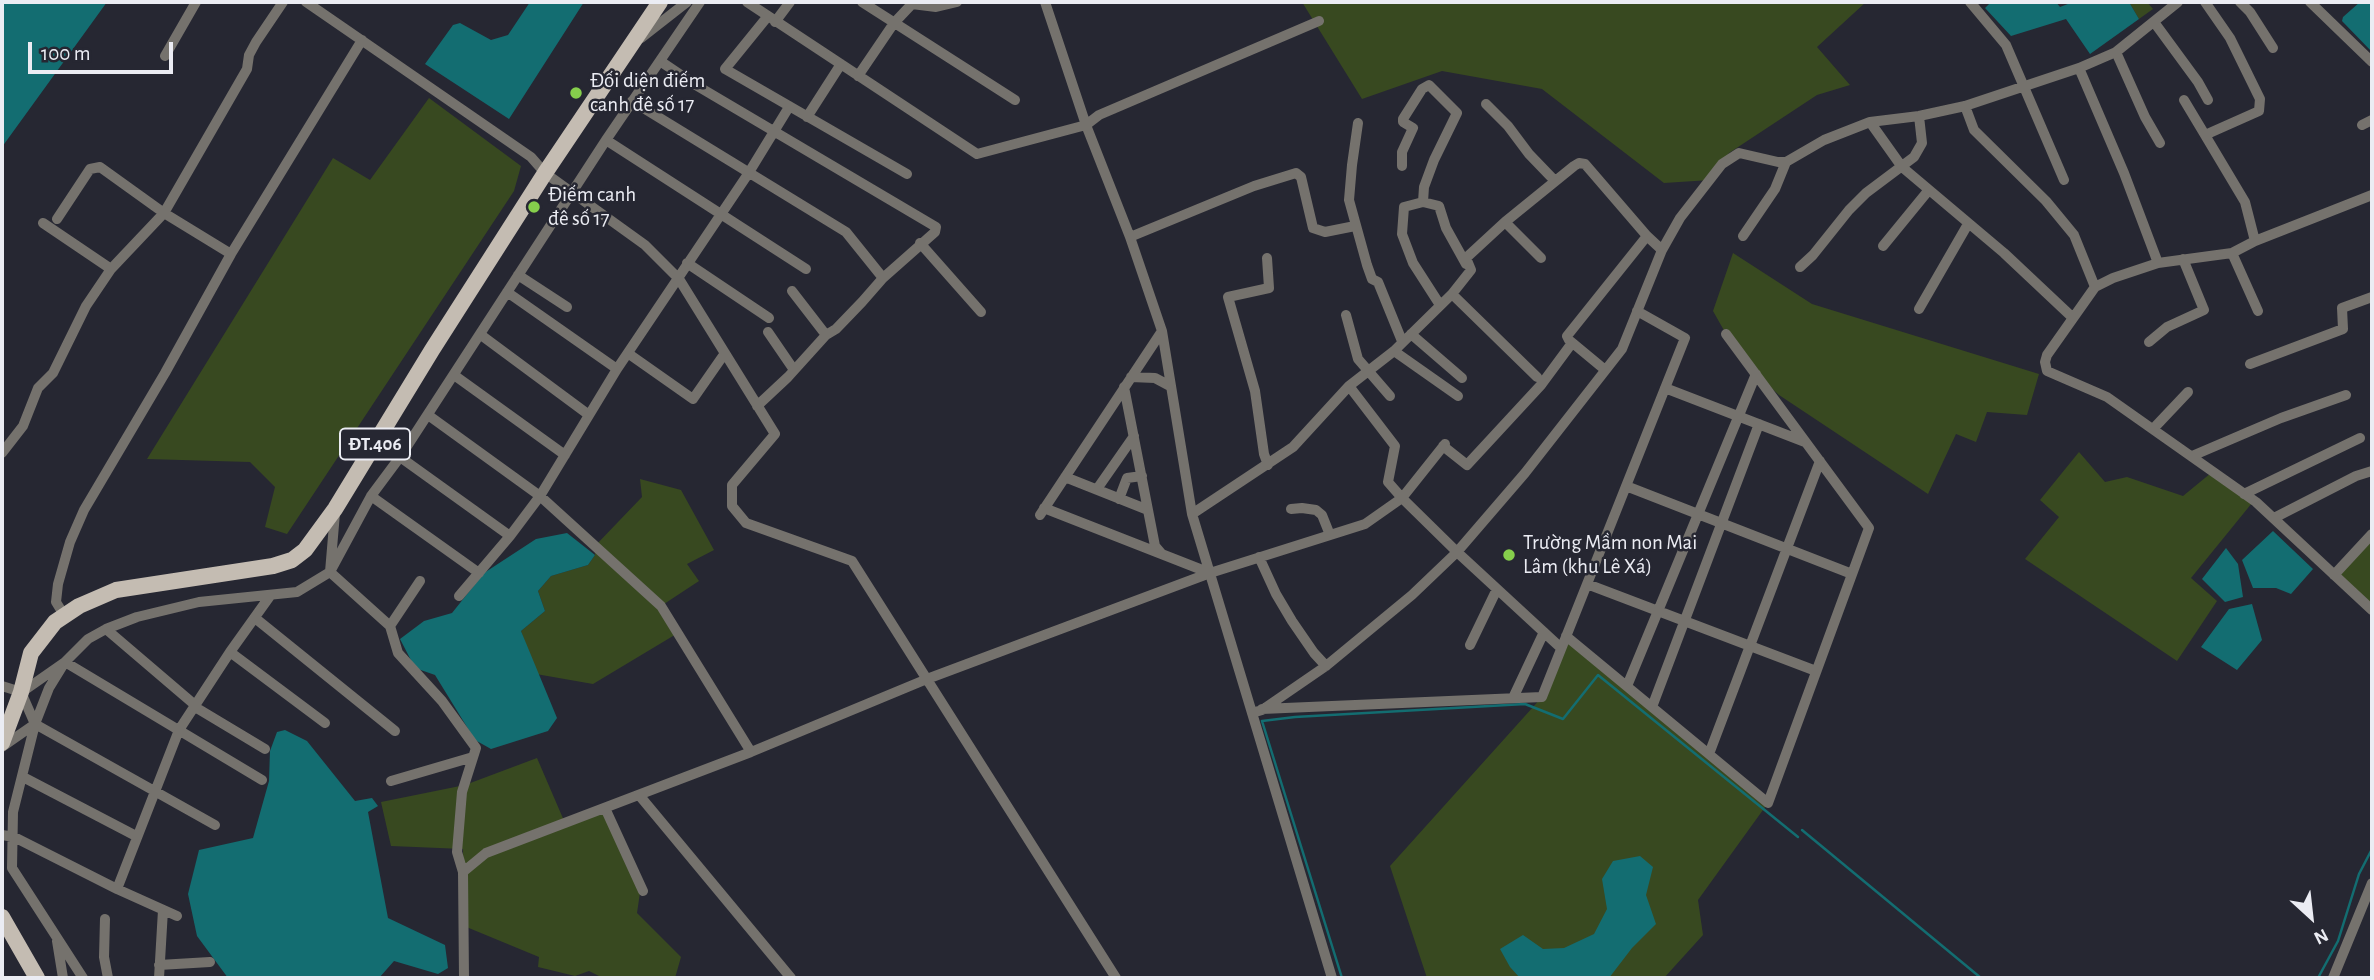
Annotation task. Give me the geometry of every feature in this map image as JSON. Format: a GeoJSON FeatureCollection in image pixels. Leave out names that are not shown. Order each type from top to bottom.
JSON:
{"type":"FeatureCollection","features":[{"type":"Feature","properties":{"kind":"main road","name":"ĐT.406"},"geometry":{"type":"LineString","coordinates":[[2,745],[22,692],[31,653],[55,622],[64,615],[116,590],[287,562],[305,550],[335,509],[545,173],[660,2]]}},
{"type":"Feature","properties":{"kind":"main road"},"geometry":{"type":"LineString","coordinates":[[2,917],[37,978]]}},
{"type":"Feature","properties":{"kind":"street"},"geometry":{"type":"LineString","coordinates":[[165,55],[196,2]]}},
{"type":"Feature","properties":{"kind":"street"},"geometry":{"type":"LineString","coordinates":[[2,453],[23,426],[38,388],[54,373],[86,306],[111,269],[164,213],[247,69],[256,41],[283,2]]}},
{"type":"Feature","properties":{"kind":"street"},"geometry":{"type":"LineString","coordinates":[[307,2],[531,157],[545,173],[645,245],[679,279],[775,433],[732,485],[732,506],[746,523],[852,561],[1116,978]]}},
{"type":"Feature","properties":{"kind":"street"},"geometry":{"type":"LineString","coordinates":[[630,47],[687,2]]}},
{"type":"Feature","properties":{"kind":"street"},"geometry":{"type":"LineString","coordinates":[[22,692],[65,662],[88,639],[106,629],[158,611],[199,602],[297,592],[330,572],[371,496],[428,415],[606,140],[700,2]]}},
{"type":"Feature","properties":{"kind":"street"},"geometry":{"type":"LineString","coordinates":[[747,2],[977,153],[1086,125],[1099,114],[1319,21]]}},
{"type":"Feature","properties":{"kind":"street"},"geometry":{"type":"LineString","coordinates":[[790,2],[726,69],[907,174]]}},
{"type":"Feature","properties":{"kind":"street"},"geometry":{"type":"LineString","coordinates":[[862,2],[1014,100]]}},
{"type":"Feature","properties":{"kind":"street"},"geometry":{"type":"LineString","coordinates":[[858,76],[894,23],[912,4],[936,7],[957,2]]}},
{"type":"Feature","properties":{"kind":"street"},"geometry":{"type":"LineString","coordinates":[[1045,2],[1086,125],[1130,237],[1162,331],[1192,514],[1257,711],[1332,978]]}},
{"type":"Feature","properties":{"kind":"street"},"geometry":{"type":"LineString","coordinates":[[1970,2],[2006,45],[2022,88],[2064,180]]}},
{"type":"Feature","properties":{"kind":"street"},"geometry":{"type":"LineString","coordinates":[[1257,711],[1326,666],[1412,595],[1457,552],[1525,473],[1622,349],[1662,250],[1680,218],[1728,159],[1739,153],[1786,162],[1824,140],[1870,122],[1919,116],[1965,106],[2022,88],[2116,52],[2178,2]]}},
{"type":"Feature","properties":{"kind":"street"},"geometry":{"type":"LineString","coordinates":[[2205,2],[2230,38],[2260,99],[2259,111],[2205,135]]}},
{"type":"Feature","properties":{"kind":"street"},"geometry":{"type":"LineString","coordinates":[[2240,2],[2250,12],[2273,48]]}},
{"type":"Feature","properties":{"kind":"street"},"geometry":{"type":"LineString","coordinates":[[2310,2],[2372,62]]}},
{"type":"Feature","properties":{"kind":"street"},"geometry":{"type":"LineString","coordinates":[[2154,22],[2208,100]]}},
{"type":"Feature","properties":{"kind":"street"},"geometry":{"type":"LineString","coordinates":[[64,615],[56,602],[58,584],[70,542],[84,510],[231,254],[362,40]]}},
{"type":"Feature","properties":{"kind":"street"},"geometry":{"type":"LineString","coordinates":[[2116,52],[2145,117],[2160,143]]}},
{"type":"Feature","properties":{"kind":"street"},"geometry":{"type":"LineString","coordinates":[[660,61],[774,132],[935,225],[934,232],[883,278],[836,329],[825,335],[757,406]]}},
{"type":"Feature","properties":{"kind":"street"},"geometry":{"type":"LineString","coordinates":[[807,117],[841,64]]}},
{"type":"Feature","properties":{"kind":"street"},"geometry":{"type":"LineString","coordinates":[[2079,68],[2124,173],[2158,263]]}},
{"type":"Feature","properties":{"kind":"street"},"geometry":{"type":"LineString","coordinates":[[1402,166],[1402,152],[1413,128],[1403,122],[1404,119],[1422,89],[1429,85],[1458,113],[1434,160],[1424,187],[1423,202]]}},
{"type":"Feature","properties":{"kind":"street"},"geometry":{"type":"LineString","coordinates":[[2184,100],[2245,202],[2255,241]]}},
{"type":"Feature","properties":{"kind":"street"},"geometry":{"type":"LineString","coordinates":[[632,101],[846,232],[883,278]]}},
{"type":"Feature","properties":{"kind":"street"},"geometry":{"type":"LineString","coordinates":[[1486,104],[1555,181]]}},
{"type":"Feature","properties":{"kind":"street"},"geometry":{"type":"LineString","coordinates":[[1965,106],[1975,130],[2046,201],[2074,235],[2095,287]]}},
{"type":"Feature","properties":{"kind":"street"},"geometry":{"type":"LineString","coordinates":[[459,596],[540,496],[617,369],[722,214],[789,107]]}},
{"type":"Feature","properties":{"kind":"street"},"geometry":{"type":"LineString","coordinates":[[1800,267],[1866,193],[1913,157],[1922,143],[1919,116]]}},
{"type":"Feature","properties":{"kind":"street"},"geometry":{"type":"LineString","coordinates":[[1358,122],[1349,200],[1372,279],[1378,282],[1406,338],[1462,379]]}},
{"type":"Feature","properties":{"kind":"street"},"geometry":{"type":"LineString","coordinates":[[1870,122],[1902,167],[2004,253],[2072,317]]}},
{"type":"Feature","properties":{"kind":"street"},"geometry":{"type":"LineString","coordinates":[[606,140],[806,269]]}},
{"type":"Feature","properties":{"kind":"street"},"geometry":{"type":"LineString","coordinates":[[1743,236],[1775,189],[1786,162]]}},
{"type":"Feature","properties":{"kind":"street"},"geometry":{"type":"LineString","coordinates":[[1471,270],[1466,258],[1505,222],[1579,163],[1585,164],[1662,250]]}},
{"type":"Feature","properties":{"kind":"street"},"geometry":{"type":"LineString","coordinates":[[57,219],[90,169],[100,167],[164,213],[231,254]]}},
{"type":"Feature","properties":{"kind":"street"},"geometry":{"type":"LineString","coordinates":[[1130,237],[1254,186],[1296,173],[1301,177],[1313,228],[1325,232],[1355,226]]}},
{"type":"Feature","properties":{"kind":"street"},"geometry":{"type":"LineString","coordinates":[[1883,246],[1928,191]]}},
{"type":"Feature","properties":{"kind":"street"},"geometry":{"type":"LineString","coordinates":[[2372,195],[2255,241],[2232,253],[2158,263],[2095,287],[2047,355],[2045,367],[2047,371],[2107,397],[2244,494],[2274,518],[2372,610]]}},
{"type":"Feature","properties":{"kind":"street"},"geometry":{"type":"LineString","coordinates":[[1440,305],[1413,263],[1402,234],[1404,206],[1423,202],[1439,206],[1446,228],[1471,270]]}},
{"type":"Feature","properties":{"kind":"street"},"geometry":{"type":"LineString","coordinates":[[1505,222],[1541,258]]}},
{"type":"Feature","properties":{"kind":"street"},"geometry":{"type":"LineString","coordinates":[[43,223],[111,269]]}},
{"type":"Feature","properties":{"kind":"street"},"geometry":{"type":"LineString","coordinates":[[1919,309],[1968,224]]}},
{"type":"Feature","properties":{"kind":"street"},"geometry":{"type":"LineString","coordinates":[[1604,369],[1567,336],[1647,236]]}},
{"type":"Feature","properties":{"kind":"street"},"geometry":{"type":"LineString","coordinates":[[920,243],[981,312]]}},
{"type":"Feature","properties":{"kind":"street"},"geometry":{"type":"LineString","coordinates":[[2232,253],[2258,311]]}},
{"type":"Feature","properties":{"kind":"street"},"geometry":{"type":"LineString","coordinates":[[1267,258],[1269,288],[1228,297],[1255,391],[1264,454],[1269,465]]}},
{"type":"Feature","properties":{"kind":"street"},"geometry":{"type":"LineString","coordinates":[[2149,342],[2168,327],[2204,310],[2183,259]]}},
{"type":"Feature","properties":{"kind":"street"},"geometry":{"type":"LineString","coordinates":[[687,263],[769,318]]}},
{"type":"Feature","properties":{"kind":"street"},"geometry":{"type":"LineString","coordinates":[[1192,514],[1293,447],[1349,386],[1394,351],[1452,295],[1471,270]]}},
{"type":"Feature","properties":{"kind":"street"},"geometry":{"type":"LineString","coordinates":[[518,275],[567,307]]}},
{"type":"Feature","properties":{"kind":"street"},"geometry":{"type":"LineString","coordinates":[[792,291],[825,335]]}},
{"type":"Feature","properties":{"kind":"street"},"geometry":{"type":"LineString","coordinates":[[507,292],[617,369]]}},
{"type":"Feature","properties":{"kind":"street"},"geometry":{"type":"LineString","coordinates":[[1452,295],[1537,377]]}},
{"type":"Feature","properties":{"kind":"street"},"geometry":{"type":"LineString","coordinates":[[2250,364],[2343,330],[2342,308],[2372,297]]}},
{"type":"Feature","properties":{"kind":"street"},"geometry":{"type":"LineString","coordinates":[[1257,711],[1542,697],[1685,338],[1637,311]]}},
{"type":"Feature","properties":{"kind":"street"},"geometry":{"type":"LineString","coordinates":[[1346,315],[1359,359],[1390,396]]}},
{"type":"Feature","properties":{"kind":"street"},"geometry":{"type":"LineString","coordinates":[[1162,331],[1042,511],[1210,573]]}},
{"type":"Feature","properties":{"kind":"street"},"geometry":{"type":"LineString","coordinates":[[768,332],[794,370]]}},
{"type":"Feature","properties":{"kind":"street"},"geometry":{"type":"LineString","coordinates":[[1566,636],[1768,803],[1869,528],[1726,334]]}},
{"type":"Feature","properties":{"kind":"street"},"geometry":{"type":"LineString","coordinates":[[481,335],[589,415]]}},
{"type":"Feature","properties":{"kind":"street"},"geometry":{"type":"LineString","coordinates":[[463,872],[486,853],[751,752],[927,679],[1210,573],[1365,524],[1402,498],[1444,445],[1467,465],[1541,385],[1573,343]]}},
{"type":"Feature","properties":{"kind":"street"},"geometry":{"type":"LineString","coordinates":[[1394,351],[1458,396]]}},
{"type":"Feature","properties":{"kind":"street"},"geometry":{"type":"LineString","coordinates":[[629,354],[693,399],[725,353]]}},
{"type":"Feature","properties":{"kind":"street"},"geometry":{"type":"LineString","coordinates":[[1627,686],[1756,374]]}},
{"type":"Feature","properties":{"kind":"street"},"geometry":{"type":"LineString","coordinates":[[454,375],[565,455]]}},
{"type":"Feature","properties":{"kind":"street"},"geometry":{"type":"LineString","coordinates":[[1131,377],[1155,378],[1170,386]]}},
{"type":"Feature","properties":{"kind":"street"},"geometry":{"type":"LineString","coordinates":[[1349,386],[1395,446],[1388,482],[1457,552],[1561,648]]}},
{"type":"Feature","properties":{"kind":"street"},"geometry":{"type":"LineString","coordinates":[[1124,387],[1155,546],[1162,554]]}},
{"type":"Feature","properties":{"kind":"street"},"geometry":{"type":"LineString","coordinates":[[1665,388],[1806,442]]}},
{"type":"Feature","properties":{"kind":"street"},"geometry":{"type":"LineString","coordinates":[[2153,429],[2188,392]]}},
{"type":"Feature","properties":{"kind":"street"},"geometry":{"type":"LineString","coordinates":[[2192,456],[2281,418],[2346,395]]}},
{"type":"Feature","properties":{"kind":"street"},"geometry":{"type":"LineString","coordinates":[[428,415],[540,496],[661,606],[751,752]]}},
{"type":"Feature","properties":{"kind":"street"},"geometry":{"type":"LineString","coordinates":[[1652,707],[1759,424]]}},
{"type":"Feature","properties":{"kind":"street"},"geometry":{"type":"LineString","coordinates":[[1097,489],[1134,436]]}},
{"type":"Feature","properties":{"kind":"street"},"geometry":{"type":"LineString","coordinates":[[2244,494],[2360,438]]}},
{"type":"Feature","properties":{"kind":"street"},"geometry":{"type":"LineString","coordinates":[[400,457],[510,536]]}},
{"type":"Feature","properties":{"kind":"street"},"geometry":{"type":"LineString","coordinates":[[1709,754],[1820,461]]}},
{"type":"Feature","properties":{"kind":"street"},"geometry":{"type":"LineString","coordinates":[[1113,466],[1127,478],[1142,476]]}},
{"type":"Feature","properties":{"kind":"street"},"geometry":{"type":"LineString","coordinates":[[2274,518],[2356,476],[2372,471]]}},
{"type":"Feature","properties":{"kind":"street"},"geometry":{"type":"LineString","coordinates":[[1065,477],[1148,510]]}},
{"type":"Feature","properties":{"kind":"street"},"geometry":{"type":"LineString","coordinates":[[1119,499],[1127,478]]}},
{"type":"Feature","properties":{"kind":"street"},"geometry":{"type":"LineString","coordinates":[[1626,486],[1852,574]]}},
{"type":"Feature","properties":{"kind":"street"},"geometry":{"type":"LineString","coordinates":[[371,496],[479,573]]}},
{"type":"Feature","properties":{"kind":"street"},"geometry":{"type":"LineString","coordinates":[[330,572],[335,509]]}},
{"type":"Feature","properties":{"kind":"street"},"geometry":{"type":"LineString","coordinates":[[1291,509],[1316,510],[1322,515],[1330,535]]}},
{"type":"Feature","properties":{"kind":"street"},"geometry":{"type":"LineString","coordinates":[[2334,575],[2372,534]]}},
{"type":"Feature","properties":{"kind":"street"},"geometry":{"type":"LineString","coordinates":[[1259,557],[1287,612],[1314,653],[1326,666]]}},
{"type":"Feature","properties":{"kind":"street"},"geometry":{"type":"LineString","coordinates":[[330,572],[390,626],[398,653],[442,701],[476,748],[462,792],[457,852],[463,872],[464,978]]}},
{"type":"Feature","properties":{"kind":"street"},"geometry":{"type":"LineString","coordinates":[[390,626],[420,580]]}},
{"type":"Feature","properties":{"kind":"street"},"geometry":{"type":"LineString","coordinates":[[1587,584],[1816,671]]}},
{"type":"Feature","properties":{"kind":"street"},"geometry":{"type":"LineString","coordinates":[[1470,645],[1497,589]]}},
{"type":"Feature","properties":{"kind":"street"},"geometry":{"type":"LineString","coordinates":[[117,889],[179,730],[270,596]]}},
{"type":"Feature","properties":{"kind":"street"},"geometry":{"type":"LineString","coordinates":[[255,618],[395,731]]}},
{"type":"Feature","properties":{"kind":"street"},"geometry":{"type":"LineString","coordinates":[[106,629],[195,706],[265,749]]}},
{"type":"Feature","properties":{"kind":"street"},"geometry":{"type":"LineString","coordinates":[[1513,698],[1544,632]]}},
{"type":"Feature","properties":{"kind":"street"},"geometry":{"type":"LineString","coordinates":[[230,652],[325,723]]}},
{"type":"Feature","properties":{"kind":"street"},"geometry":{"type":"LineString","coordinates":[[65,662],[49,688],[36,724],[13,812],[12,869],[83,978]]}},
{"type":"Feature","properties":{"kind":"street"},"geometry":{"type":"LineString","coordinates":[[65,662],[262,780]]}},
{"type":"Feature","properties":{"kind":"street"},"geometry":{"type":"LineString","coordinates":[[2,685],[22,692],[36,724],[215,825]]}},
{"type":"Feature","properties":{"kind":"street"},"geometry":{"type":"LineString","coordinates":[[2,745],[36,724]]}},
{"type":"Feature","properties":{"kind":"street"},"geometry":{"type":"LineString","coordinates":[[391,781],[473,757]]}},
{"type":"Feature","properties":{"kind":"street"},"geometry":{"type":"LineString","coordinates":[[23,777],[136,836]]}},
{"type":"Feature","properties":{"kind":"street"},"geometry":{"type":"LineString","coordinates":[[639,795],[791,978]]}},
{"type":"Feature","properties":{"kind":"street"},"geometry":{"type":"LineString","coordinates":[[605,808],[643,891]]}},
{"type":"Feature","properties":{"kind":"street"},"geometry":{"type":"LineString","coordinates":[[2,835],[14,837],[177,916]]}},
{"type":"Feature","properties":{"kind":"street"},"geometry":{"type":"LineString","coordinates":[[2333,978],[2372,883]]}},
{"type":"Feature","properties":{"kind":"street"},"geometry":{"type":"LineString","coordinates":[[159,978],[163,910]]}},
{"type":"Feature","properties":{"kind":"street"},"geometry":{"type":"LineString","coordinates":[[105,919],[104,957],[108,978]]}},
{"type":"Feature","properties":{"kind":"street"},"geometry":{"type":"LineString","coordinates":[[56,937],[62,978]]}},
{"type":"Feature","properties":{"kind":"street"},"geometry":{"type":"LineString","coordinates":[[159,965],[210,962]]}},
{"type":"Feature","properties":{"kind":"shaded area"},"geometry":{"type":"Polygon","coordinates":[[[2,2],[107,2],[2,147],[2,2]]]}},
{"type":"Feature","properties":{"kind":"shaded area"},"geometry":{"type":"Polygon","coordinates":[[[530,2],[584,2],[509,119],[425,64],[453,25],[460,23],[491,40],[508,35],[530,2]]]}},
{"type":"Feature","properties":{"kind":"shaded area"},"geometry":{"type":"Polygon","coordinates":[[[1302,2],[1866,2],[1817,47],[1850,85],[1817,95],[1729,153],[1710,180],[1664,183],[1542,89],[1442,71],[1362,99],[1302,2]]]}},
{"type":"Feature","properties":{"kind":"shaded area"},"geometry":{"type":"Polygon","coordinates":[[[1991,2],[2056,2],[2060,7],[2073,2],[2129,2],[2139,19],[2090,54],[2066,19],[2011,36],[1985,8],[1991,2]]]}},
{"type":"Feature","properties":{"kind":"shaded area"},"geometry":{"type":"Polygon","coordinates":[[[2129,2],[2147,2],[2153,9],[2139,19],[2129,2]]]}},
{"type":"Feature","properties":{"kind":"shaded area"},"geometry":{"type":"Polygon","coordinates":[[[2360,2],[2372,2],[2372,52],[2342,21],[2360,2]]]}},
{"type":"Feature","properties":{"kind":"shaded area"},"geometry":{"type":"Polygon","coordinates":[[[429,98],[521,166],[514,191],[287,534],[265,527],[275,487],[250,462],[147,459],[333,158],[370,180],[429,98]]]}},
{"type":"Feature","properties":{"kind":"shaded area"},"geometry":{"type":"Polygon","coordinates":[[[1733,253],[1812,304],[2039,374],[2027,415],[1987,412],[1976,442],[1956,434],[1928,494],[1779,395],[1756,374],[1726,334],[1713,311],[1733,253]]]}},
{"type":"Feature","properties":{"kind":"shaded area"},"geometry":{"type":"Polygon","coordinates":[[[2079,452],[2105,482],[2127,477],[2183,496],[2211,473],[2252,503],[2191,578],[2217,601],[2177,661],[2025,559],[2059,517],[2040,500],[2079,452]]]}},
{"type":"Feature","properties":{"kind":"shaded area"},"geometry":{"type":"Polygon","coordinates":[[[640,479],[681,490],[714,550],[687,564],[699,581],[661,606],[678,633],[593,684],[536,674],[521,631],[545,611],[538,591],[551,576],[588,565],[595,555],[595,546],[642,497],[640,479]]]}},
{"type":"Feature","properties":{"kind":"shaded area"},"geometry":{"type":"Polygon","coordinates":[[[2273,531],[2313,569],[2291,594],[2276,588],[2253,588],[2242,560],[2273,531]]]}},
{"type":"Feature","properties":{"kind":"shaded area"},"geometry":{"type":"Polygon","coordinates":[[[567,533],[595,555],[588,565],[551,576],[538,591],[545,611],[521,631],[557,718],[548,731],[491,749],[475,740],[435,675],[415,668],[400,639],[424,621],[452,613],[484,573],[536,539],[567,533]]]}},
{"type":"Feature","properties":{"kind":"shaded area"},"geometry":{"type":"Polygon","coordinates":[[[2372,534],[2372,610],[2334,575],[2372,534]]]}},
{"type":"Feature","properties":{"kind":"shaded area"},"geometry":{"type":"Polygon","coordinates":[[[2226,548],[2238,564],[2243,597],[2225,602],[2202,579],[2226,548]]]}},
{"type":"Feature","properties":{"kind":"shaded area"},"geometry":{"type":"Polygon","coordinates":[[[2252,604],[2262,640],[2237,670],[2201,647],[2229,609],[2252,604]]]}},
{"type":"Feature","properties":{"kind":"shaded area"},"geometry":{"type":"Polygon","coordinates":[[[1566,636],[1768,803],[1698,900],[1703,935],[1664,978],[1427,978],[1390,866],[1542,697],[1566,636]]]}},
{"type":"Feature","properties":{"kind":"shaded area"},"geometry":{"type":"Polygon","coordinates":[[[285,730],[307,741],[355,801],[372,798],[378,806],[368,812],[388,918],[445,945],[448,968],[438,974],[394,961],[379,978],[228,978],[197,936],[188,894],[199,850],[253,838],[269,781],[270,751],[277,732],[285,730]]]}},
{"type":"Feature","properties":{"kind":"shaded area"},"geometry":{"type":"Polygon","coordinates":[[[537,758],[565,823],[605,808],[641,886],[637,913],[681,957],[675,978],[603,978],[589,971],[575,976],[538,967],[539,957],[464,926],[463,849],[391,846],[381,802],[465,785],[537,758]]]}},
{"type":"Feature","properties":{"kind":"shaded area"},"geometry":{"type":"Polygon","coordinates":[[[1640,856],[1653,867],[1646,895],[1656,924],[1632,948],[1609,978],[1520,978],[1500,949],[1523,935],[1543,949],[1564,948],[1594,934],[1607,909],[1602,879],[1613,861],[1640,856]]]}},
{"type":"Feature","properties":{"kind":"waterway"},"geometry":{"type":"LineString","coordinates":[[1342,978],[1262,721],[1525,704],[1563,719],[1598,675],[1798,837]]}},
{"type":"Feature","properties":{"kind":"waterway"},"geometry":{"type":"LineString","coordinates":[[1802,830],[1981,978]]}},
{"type":"Feature","properties":{"kind":"waterway"},"geometry":{"type":"LineString","coordinates":[[2318,978],[2338,941],[2359,874],[2372,849]]}},
{"type":"Feature","properties":{"kind":"place","name":"Đối diện điếm canh đê số 17"},"geometry":{"type":"Point","coordinates":[576,93]}},
{"type":"Feature","properties":{"kind":"place","name":"Điếm canh đê số 17"},"geometry":{"type":"Point","coordinates":[534,207]}},
{"type":"Feature","properties":{"kind":"place","name":"Trường Mầm non Mai Lâm (khu Lê Xá)"},"geometry":{"type":"Point","coordinates":[1509,555]}}]}
